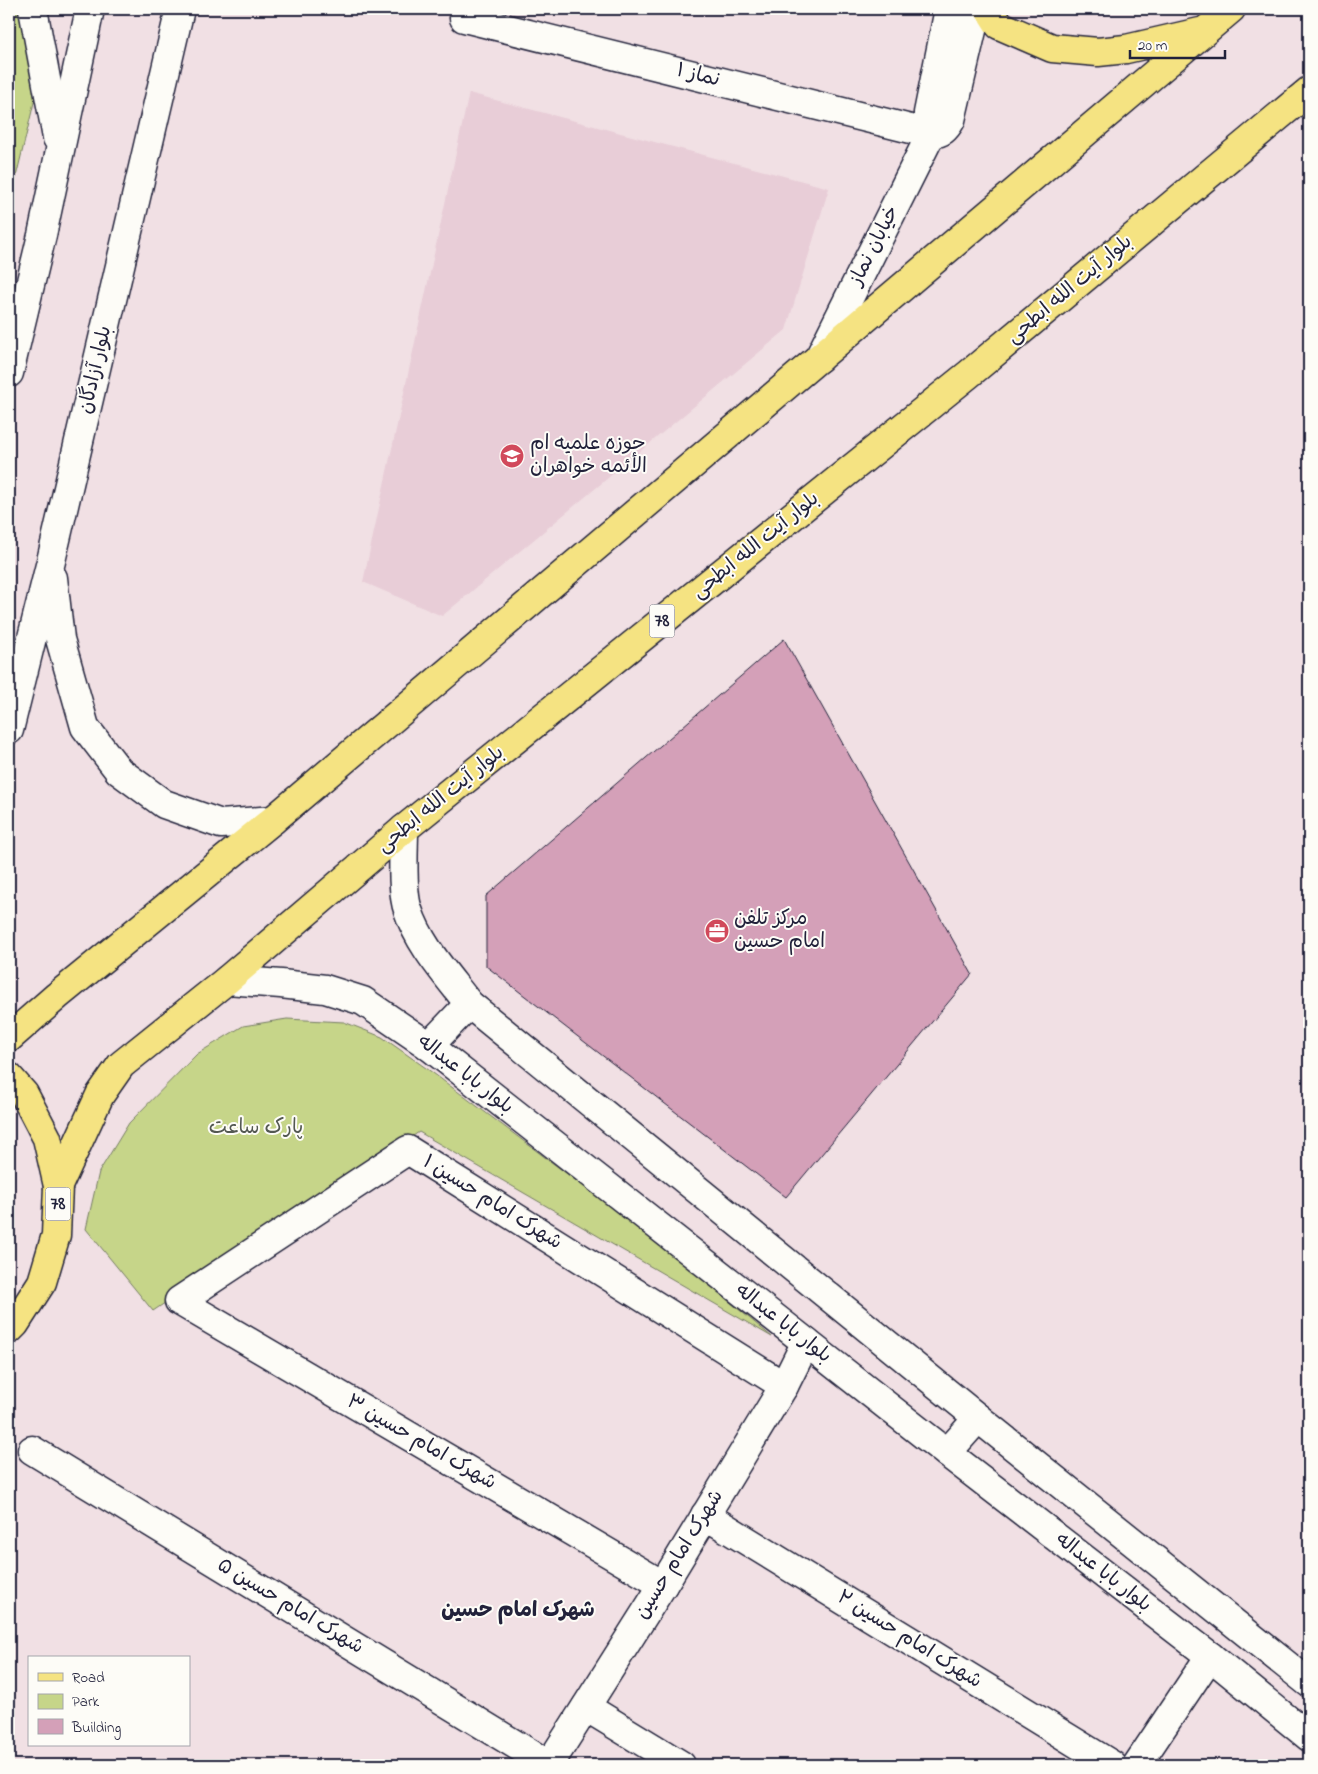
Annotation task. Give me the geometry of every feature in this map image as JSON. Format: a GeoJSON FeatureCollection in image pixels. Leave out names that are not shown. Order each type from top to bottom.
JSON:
{"type":"FeatureCollection","features":[{"type":"Feature","properties":{"kind":"main road"},"geometry":{"type":"LineString","coordinates":[[989,9],[999,25],[1052,48],[1098,52],[1126,49],[1204,31]]}},
{"type":"Feature","properties":{"kind":"main road"},"geometry":{"type":"LineString","coordinates":[[9,1038],[57,996],[273,820],[1231,9]]}},
{"type":"Feature","properties":{"kind":"main road","name":"بلوار آیت الله ابطحی"},"geometry":{"type":"LineString","coordinates":[[58,1186],[100,1095],[121,1065],[227,980],[404,829],[969,374],[1309,91]]}},
{"type":"Feature","properties":{"kind":"main road","name":"78"},"geometry":{"type":"LineString","coordinates":[[9,1077],[24,1094],[47,1138],[58,1186],[56,1235],[42,1282],[15,1324],[9,1330]]}},
{"type":"Feature","properties":{"kind":"street"},"geometry":{"type":"LineString","coordinates":[[33,9],[60,149]]}},
{"type":"Feature","properties":{"kind":"street"},"geometry":{"type":"LineString","coordinates":[[9,373],[42,235],[90,9]]}},
{"type":"Feature","properties":{"kind":"street","name":"بلوار آزادگان"},"geometry":{"type":"LineString","coordinates":[[9,730],[51,561],[180,9]]}},
{"type":"Feature","properties":{"kind":"street"},"geometry":{"type":"LineString","coordinates":[[931,134],[928,127],[928,112],[949,9]]}},
{"type":"Feature","properties":{"kind":"street","name":"خیابان نماز"},"geometry":{"type":"LineString","coordinates":[[819,358],[931,134],[939,133],[946,128],[951,120],[977,9]]}},
{"type":"Feature","properties":{"kind":"street","name":"نماز ۱"},"geometry":{"type":"LineString","coordinates":[[464,18],[931,134]]}},
{"type":"Feature","properties":{"kind":"street"},"geometry":{"type":"LineString","coordinates":[[51,561],[60,639],[85,728],[119,771],[164,804],[220,824],[273,820]]}},
{"type":"Feature","properties":{"kind":"street"},"geometry":{"type":"LineString","coordinates":[[404,829],[404,883],[407,909],[421,939],[468,1004],[978,1418],[1309,1683]]}},
{"type":"Feature","properties":{"kind":"street","name":"بلوار بابا عبداله"},"geometry":{"type":"LineString","coordinates":[[227,980],[325,989],[363,1001],[430,1046],[947,1453],[1210,1656],[1309,1737]]}},
{"type":"Feature","properties":{"kind":"street"},"geometry":{"type":"LineString","coordinates":[[430,1046],[468,1004]]}},
{"type":"Feature","properties":{"kind":"street","name":"شهرک امام حسین ۱"},"geometry":{"type":"LineString","coordinates":[[178,1301],[408,1150],[784,1386]]}},
{"type":"Feature","properties":{"kind":"street","name":"شهرک امام حسین ۳"},"geometry":{"type":"LineString","coordinates":[[178,1301],[663,1585]]}},
{"type":"Feature","properties":{"kind":"street","name":"شهرک امام حسین"},"geometry":{"type":"LineString","coordinates":[[549,1765],[663,1585],[784,1386],[806,1342]]}},
{"type":"Feature","properties":{"kind":"street"},"geometry":{"type":"LineString","coordinates":[[947,1453],[978,1418]]}},
{"type":"Feature","properties":{"kind":"street","name":"شهرک امام حسین ۵"},"geometry":{"type":"LineString","coordinates":[[32,1450],[549,1765]]}},
{"type":"Feature","properties":{"kind":"street","name":"شهرک امام حسین ۲"},"geometry":{"type":"LineString","coordinates":[[705,1515],[1112,1765]]}},
{"type":"Feature","properties":{"kind":"street"},"geometry":{"type":"LineString","coordinates":[[1136,1765],[1210,1656]]}},
{"type":"Feature","properties":{"kind":"street"},"geometry":{"type":"LineString","coordinates":[[586,1707],[681,1765]]}},
{"type":"Feature","properties":{"kind":"shaded area","name":"حوزه علمیه ام الأئمه خواهران"},"geometry":{"type":"Polygon","coordinates":[[[469,93],[829,188],[786,330],[442,616],[363,582],[469,93]]]}},
{"type":"Feature","properties":{"kind":"green space"},"geometry":{"type":"Polygon","coordinates":[[[9,9],[29,9],[52,28],[9,206],[9,9]]]}},
{"type":"Feature","properties":{"kind":"green space","name":"پارک ساعت"},"geometry":{"type":"Polygon","coordinates":[[[287,1019],[344,1022],[382,1037],[433,1073],[659,1243],[772,1337],[419,1132],[153,1311],[86,1229],[99,1172],[129,1123],[197,1054],[243,1026],[287,1019]]]}},
{"type":"Feature","properties":{"kind":"building","name":"مرکز تلفن امام حسین"},"geometry":{"type":"Polygon","coordinates":[[[784,639],[972,974],[786,1197],[486,966],[486,896],[784,639]]]}},
{"type":"Feature","properties":{"kind":"place","name":"حوزه علمیه ام الأئمه خواهران"},"geometry":{"type":"Point","coordinates":[512,456]}},
{"type":"Feature","properties":{"kind":"place","name":"مرکز تلفن امام حسین"},"geometry":{"type":"Point","coordinates":[717,931]}},
{"type":"Feature","properties":{"kind":"district","name":"شهرک امام حسین"},"geometry":{"type":"Point","coordinates":[518,1611]}}]}
